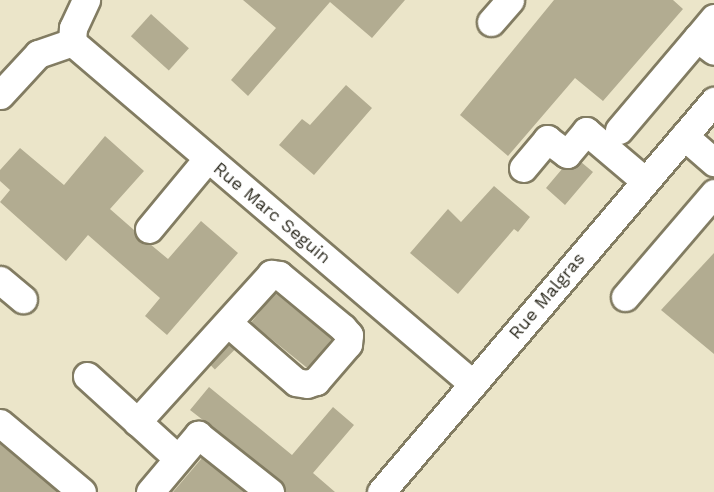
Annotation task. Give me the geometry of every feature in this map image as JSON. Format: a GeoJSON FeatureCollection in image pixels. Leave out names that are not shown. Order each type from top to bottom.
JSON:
{"type":"FeatureCollection","features":[{"type":"Feature","properties":{"kind":"street"},"geometry":{"type":"LineString","coordinates":[[0,95],[38,54],[72,42],[73,28],[86,0]]}},
{"type":"Feature","properties":{"kind":"street"},"geometry":{"type":"LineString","coordinates":[[491,22],[510,0]]}},
{"type":"Feature","properties":{"kind":"street"},"geometry":{"type":"LineString","coordinates":[[619,130],[708,35]]}},
{"type":"Feature","properties":{"kind":"street","name":"Rue Marc Seguin"},"geometry":{"type":"LineString","coordinates":[[72,42],[473,384]]}},
{"type":"Feature","properties":{"kind":"street","name":"Rue Malgras"},"geometry":{"type":"LineString","coordinates":[[387,490],[473,384],[714,101]]}},
{"type":"Feature","properties":{"kind":"street"},"geometry":{"type":"LineString","coordinates":[[523,168],[548,139],[567,154],[586,132],[645,181]]}},
{"type":"Feature","properties":{"kind":"street"},"geometry":{"type":"LineString","coordinates":[[684,136],[714,162]]}},
{"type":"Feature","properties":{"kind":"street"},"geometry":{"type":"LineString","coordinates":[[149,229],[208,158]]}},
{"type":"Feature","properties":{"kind":"street"},"geometry":{"type":"LineString","coordinates":[[625,297],[714,193]]}},
{"type":"Feature","properties":{"kind":"street"},"geometry":{"type":"LineString","coordinates":[[0,280],[23,299]]}},
{"type":"Feature","properties":{"kind":"street"},"geometry":{"type":"LineString","coordinates":[[137,422],[228,322]]}},
{"type":"Feature","properties":{"kind":"street"},"geometry":{"type":"LineString","coordinates":[[87,376],[177,458]]}},
{"type":"Feature","properties":{"kind":"street"},"geometry":{"type":"LineString","coordinates":[[0,423],[82,492]]}},
{"type":"Feature","properties":{"kind":"street"},"geometry":{"type":"LineString","coordinates":[[150,492],[198,435],[270,492]]}},
{"type":"Feature","properties":{"kind":"building"},"geometry":{"type":"Polygon","coordinates":[[[243,0],[405,0],[372,38],[330,2],[248,96],[231,80],[276,28],[243,0]]]}},
{"type":"Feature","properties":{"kind":"building"},"geometry":{"type":"Polygon","coordinates":[[[554,0],[673,0],[683,9],[603,101],[575,78],[508,156],[460,115],[554,0]]]}},
{"type":"Feature","properties":{"kind":"building"},"geometry":{"type":"Polygon","coordinates":[[[151,14],[189,48],[169,70],[131,36],[151,14]]]}},
{"type":"Feature","properties":{"kind":"building"},"geometry":{"type":"Polygon","coordinates":[[[346,85],[372,108],[314,175],[279,145],[302,119],[310,125],[346,85]]]}},
{"type":"Feature","properties":{"kind":"building"},"geometry":{"type":"Polygon","coordinates":[[[105,136],[144,171],[110,209],[134,230],[139,241],[150,244],[168,259],[201,221],[238,253],[167,335],[145,316],[160,298],[88,235],[66,261],[0,202],[10,190],[0,181],[0,170],[20,148],[64,185],[105,136]]]}},
{"type":"Feature","properties":{"kind":"building"},"geometry":{"type":"Polygon","coordinates":[[[581,162],[593,172],[565,205],[546,188],[562,169],[572,169],[581,162]]]}},
{"type":"Feature","properties":{"kind":"building"},"geometry":{"type":"Polygon","coordinates":[[[494,186],[530,217],[518,232],[514,229],[458,294],[410,253],[448,209],[461,222],[494,186]]]}},
{"type":"Feature","properties":{"kind":"building"},"geometry":{"type":"Polygon","coordinates":[[[714,253],[714,354],[661,310],[714,253]]]}},
{"type":"Feature","properties":{"kind":"building"},"geometry":{"type":"Polygon","coordinates":[[[275,293],[332,339],[308,368],[251,323],[275,293]]]}},
{"type":"Feature","properties":{"kind":"building"},"geometry":{"type":"Polygon","coordinates":[[[229,344],[235,350],[215,369],[209,364],[229,344]]]}},
{"type":"Feature","properties":{"kind":"building"},"geometry":{"type":"Polygon","coordinates":[[[209,387],[292,455],[333,407],[354,425],[313,473],[335,492],[285,492],[280,480],[190,410],[209,387]]]}},
{"type":"Feature","properties":{"kind":"building"},"geometry":{"type":"Polygon","coordinates":[[[0,444],[58,492],[0,492],[0,444]]]}},
{"type":"Feature","properties":{"kind":"building"},"geometry":{"type":"Polygon","coordinates":[[[202,458],[245,492],[173,492],[202,458]]]}}]}
